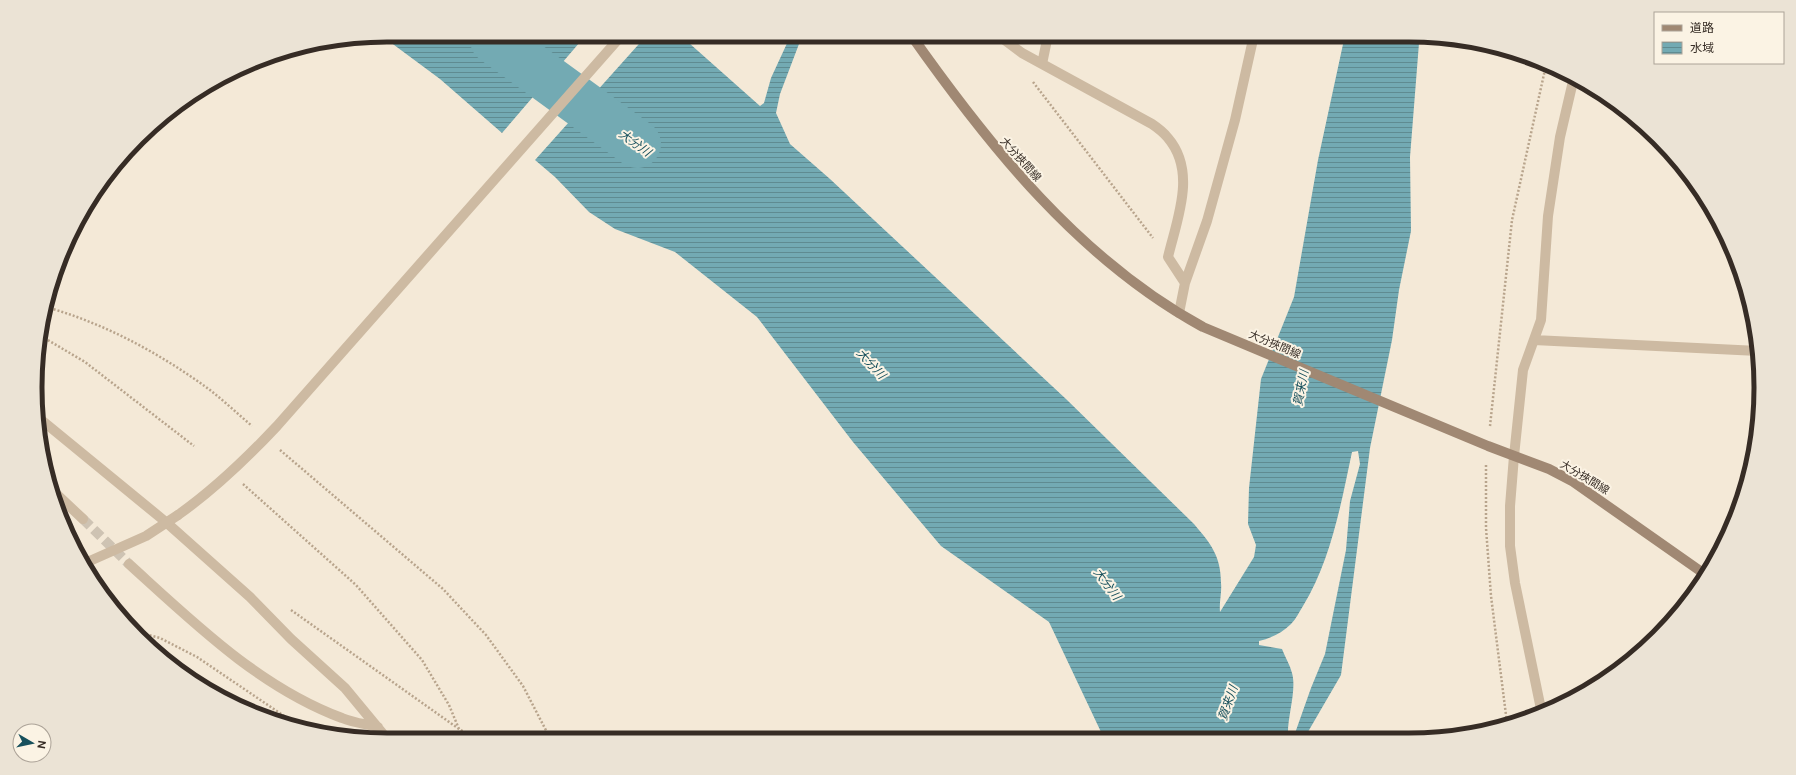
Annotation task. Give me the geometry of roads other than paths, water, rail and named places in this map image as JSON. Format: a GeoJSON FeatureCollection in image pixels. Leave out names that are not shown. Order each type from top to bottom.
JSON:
{"type":"FeatureCollection","features":[{"type":"Feature","properties":{"kind":"main road","name":"大分挾間線"},"geometry":{"type":"LineString","coordinates":[[916,42],[975,123],[995,148],[1035,192],[1091,247],[1142,288],[1179,313],[1203,326],[1482,443],[1549,469],[1572,481],[1701,571]]}},
{"type":"Feature","properties":{"kind":"street"},"geometry":{"type":"LineString","coordinates":[[89,561],[139,539],[167,523],[198,502],[236,468],[272,431],[616,42]]}},
{"type":"Feature","properties":{"kind":"street"},"geometry":{"type":"LineString","coordinates":[[1007,42],[1022,53],[1152,124],[1168,137],[1183,168],[1184,188],[1168,257],[1185,283]]}},
{"type":"Feature","properties":{"kind":"street"},"geometry":{"type":"LineString","coordinates":[[1042,64],[1047,42]]}},
{"type":"Feature","properties":{"kind":"street"},"geometry":{"type":"LineString","coordinates":[[1179,313],[1185,283],[1207,221],[1235,120],[1252,42]]}},
{"type":"Feature","properties":{"kind":"street"},"geometry":{"type":"LineString","coordinates":[[1541,707],[1515,583],[1510,546],[1510,506],[1523,370],[1541,320],[1548,216],[1560,137],[1572,84]]}},
{"type":"Feature","properties":{"kind":"street"},"geometry":{"type":"LineString","coordinates":[[1534,340],[1752,351]]}},
{"type":"Feature","properties":{"kind":"street"},"geometry":{"type":"LineString","coordinates":[[44,423],[167,523],[250,597],[291,639],[345,688],[382,733]]}},
{"type":"Feature","properties":{"kind":"street"},"geometry":{"type":"LineString","coordinates":[[59,497],[83,519]]}},
{"type":"Feature","properties":{"kind":"street"},"geometry":{"type":"LineString","coordinates":[[129,564],[225,648],[283,690],[317,708],[344,719],[378,727]]}},
{"type":"Feature","properties":{"kind":"water"},"geometry":{"type":"Polygon","coordinates":[[[390,42],[580,42],[502,133],[440,79],[390,42]]]}},
{"type":"Feature","properties":{"kind":"water","name":"賀来川"},"geometry":{"type":"Polygon","coordinates":[[[641,42],[688,42],[760,106],[764,103],[771,78],[788,42],[795,42],[799,44],[780,94],[776,113],[790,144],[830,179],[1066,399],[1194,524],[1210,544],[1217,558],[1221,574],[1220,612],[1254,557],[1256,545],[1248,524],[1249,488],[1261,379],[1294,297],[1318,160],[1343,42],[1419,42],[1410,157],[1411,231],[1399,290],[1392,340],[1370,448],[1341,675],[1307,733],[1295,733],[1325,654],[1346,550],[1350,501],[1360,464],[1358,451],[1352,452],[1334,531],[1321,570],[1313,588],[1303,606],[1288,627],[1276,635],[1259,641],[1259,645],[1282,649],[1291,670],[1293,695],[1288,733],[1101,732],[1049,622],[941,546],[853,442],[757,317],[675,252],[615,229],[589,212],[555,177],[535,160],[641,42]]]}},
{"type":"Feature","properties":{"kind":"waterway","name":"大分川"},"geometry":{"type":"LineString","coordinates":[[497,42],[637,144]]}},
{"type":"Feature","properties":{"kind":"tunnel"},"geometry":{"type":"LineString","coordinates":[[83,519],[129,564]]}}]}
